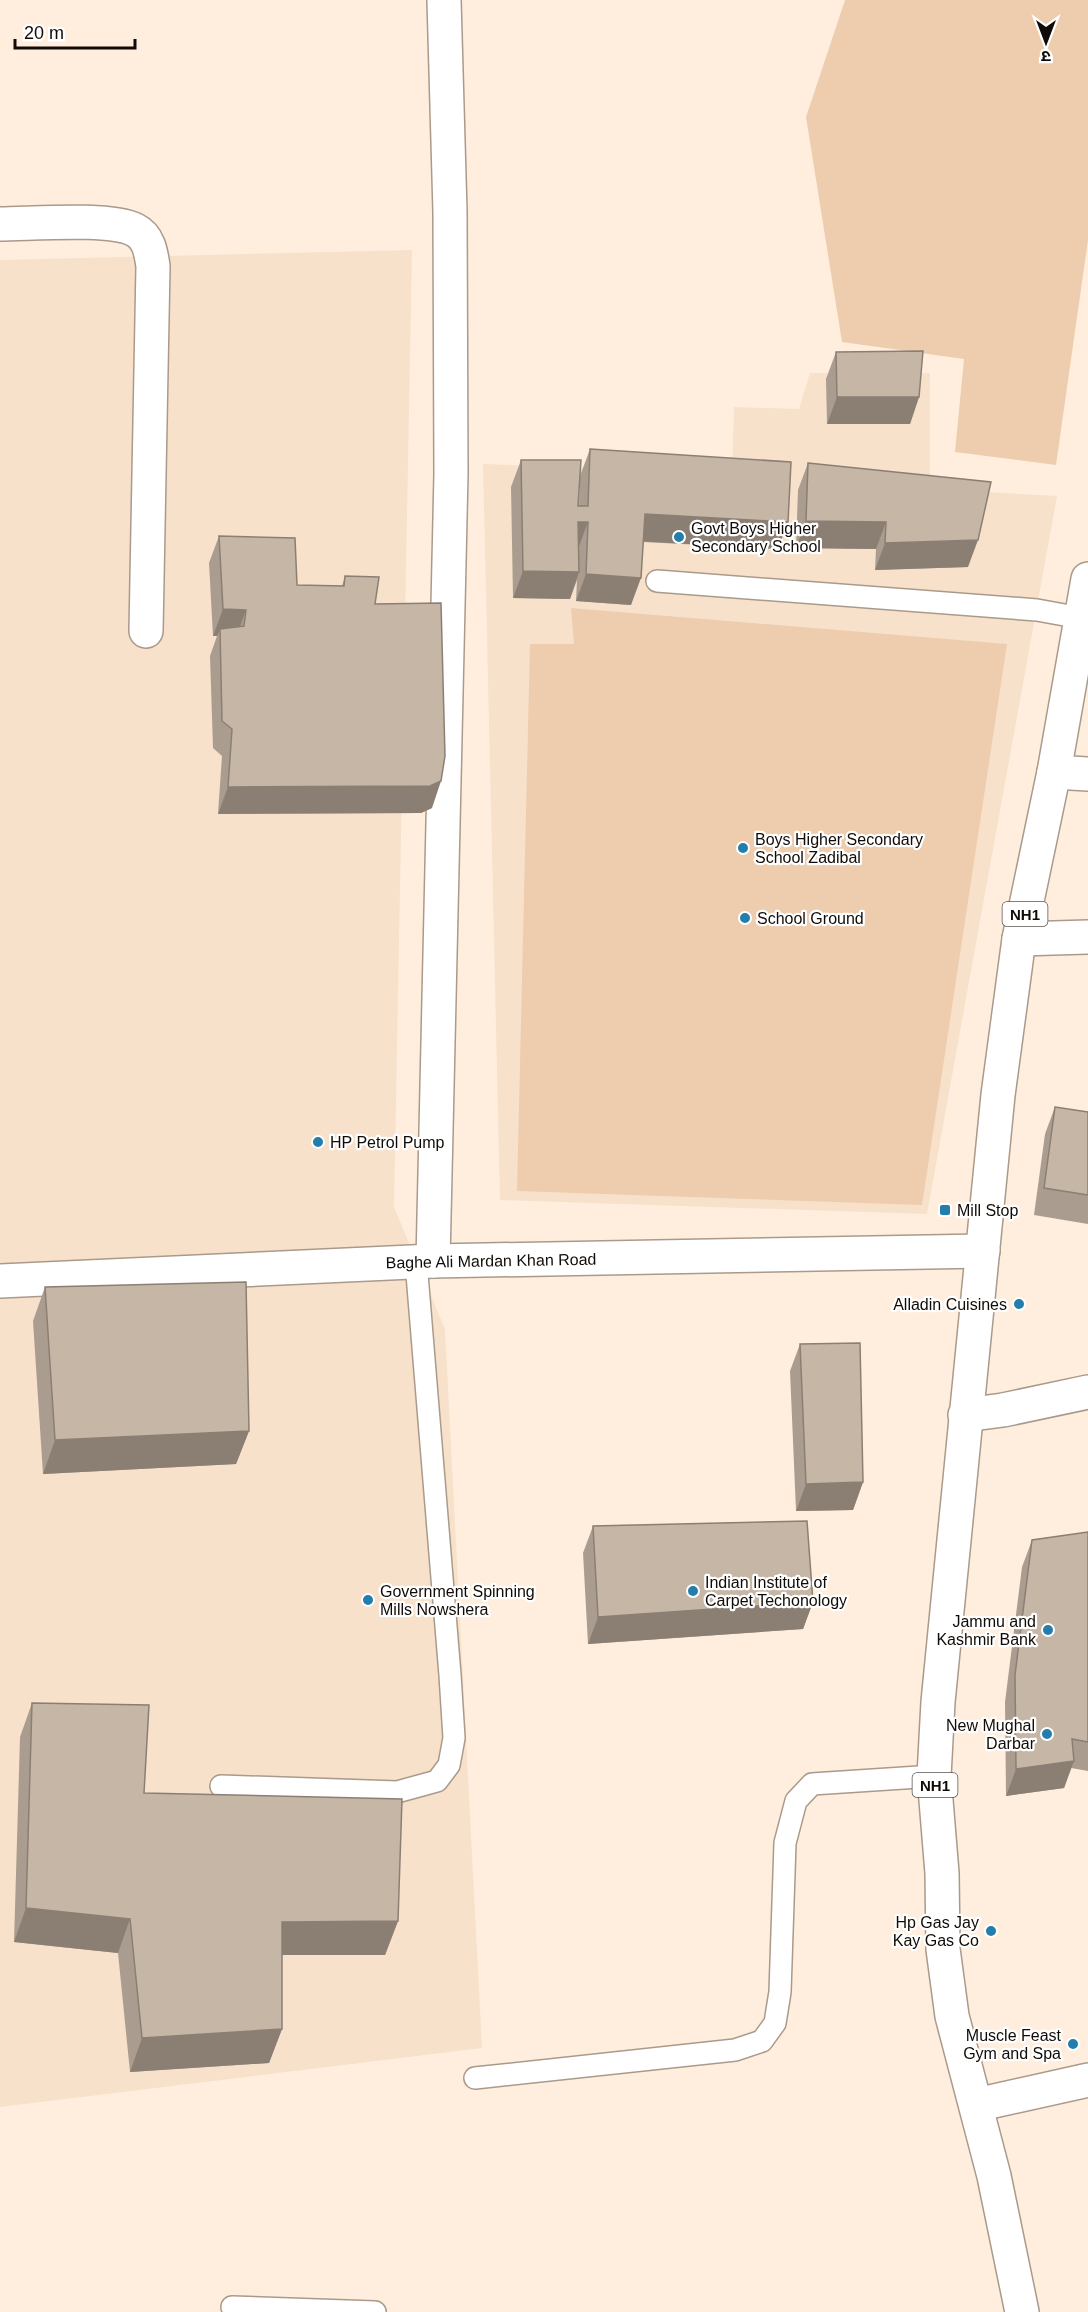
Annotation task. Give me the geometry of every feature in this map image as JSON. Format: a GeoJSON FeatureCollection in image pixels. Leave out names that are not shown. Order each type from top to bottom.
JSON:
{"type":"FeatureCollection","features":[{"type":"Feature","properties":{"kind":"main road"},"geometry":{"type":"LineString","coordinates":[[424,1262],[452,474],[450,212],[444,0]]}},
{"type":"Feature","properties":{"kind":"main road"},"geometry":{"type":"LineString","coordinates":[[0,224],[109,223],[136,230],[150,245],[153,266],[146,631]]}},
{"type":"Feature","properties":{"kind":"main road","name":"NH1"},"geometry":{"type":"LineString","coordinates":[[1022,2312],[994,2176],[952,2016],[943,1949],[942,1873],[934,1776],[938,1702],[998,1095],[1019,939],[1054,772],[1088,579]]}},
{"type":"Feature","properties":{"kind":"main road"},"geometry":{"type":"LineString","coordinates":[[1054,772],[1088,774]]}},
{"type":"Feature","properties":{"kind":"main road"},"geometry":{"type":"LineString","coordinates":[[1019,939],[1088,937]]}},
{"type":"Feature","properties":{"kind":"main road","name":"Baghe Ali Mardan Khan Road"},"geometry":{"type":"LineString","coordinates":[[0,1281],[424,1262],[983,1251]]}},
{"type":"Feature","properties":{"kind":"main road"},"geometry":{"type":"LineString","coordinates":[[965,1415],[1003,1410],[1088,1392]]}},
{"type":"Feature","properties":{"kind":"main road"},"geometry":{"type":"LineString","coordinates":[[976,2105],[1088,2080]]}},
{"type":"Feature","properties":{"kind":"lane"},"geometry":{"type":"LineString","coordinates":[[657,580],[1037,610],[1081,618]]}},
{"type":"Feature","properties":{"kind":"lane"},"geometry":{"type":"LineString","coordinates":[[221,1786],[397,1792],[437,1781],[449,1765],[454,1738],[424,1262]]}},
{"type":"Feature","properties":{"kind":"lane"},"geometry":{"type":"LineString","coordinates":[[475,2078],[735,2050],[762,2041],[775,2022],[780,1992],[785,1843],[796,1801],[812,1784],[934,1776]]}},
{"type":"Feature","properties":{"kind":"lane"},"geometry":{"type":"LineString","coordinates":[[232,2307],[375,2312]]}},
{"type":"Feature","properties":{"kind":"shaded area"},"geometry":{"type":"Polygon","coordinates":[[[845,0],[1088,0],[1088,240],[1056,465],[955,452],[964,359],[842,342],[806,117],[845,0]]]}},
{"type":"Feature","properties":{"kind":"shaded area"},"geometry":{"type":"Polygon","coordinates":[[[412,250],[394,1207],[445,1329],[482,2048],[0,2107],[0,260],[412,250]]]}},
{"type":"Feature","properties":{"kind":"shaded area","name":"School Ground"},"geometry":{"type":"Polygon","coordinates":[[[810,373],[930,373],[930,489],[1057,496],[927,1214],[500,1200],[483,464],[732,474],[734,407],[799,409],[810,373]]]}},
{"type":"Feature","properties":{"kind":"shaded area","name":"School Ground"},"geometry":{"type":"Polygon","coordinates":[[[571,608],[1007,644],[922,1205],[517,1191],[530,644],[574,644],[571,608]]]}},
{"type":"Feature","properties":{"kind":"building"},"geometry":{"type":"Polygon","coordinates":[[[923,351],[919,397],[837,397],[836,352],[923,351]]]}},
{"type":"Feature","properties":{"kind":"building"},"geometry":{"type":"Polygon","coordinates":[[[590,449],[791,462],[788,522],[645,514],[641,578],[586,574],[588,522],[578,522],[579,572],[523,571],[521,460],[581,460],[578,506],[588,506],[590,449]]]}},
{"type":"Feature","properties":{"kind":"building"},"geometry":{"type":"Polygon","coordinates":[[[808,463],[991,482],[978,540],[885,543],[886,522],[806,521],[808,463]]]}},
{"type":"Feature","properties":{"kind":"building"},"geometry":{"type":"Polygon","coordinates":[[[219,536],[295,538],[297,585],[344,586],[345,576],[379,577],[375,604],[441,603],[445,756],[441,781],[430,786],[228,787],[232,729],[222,721],[220,629],[244,626],[246,610],[223,609],[219,536]]]}},
{"type":"Feature","properties":{"kind":"building"},"geometry":{"type":"Polygon","coordinates":[[[1055,1107],[1088,1112],[1088,1195],[1044,1188],[1055,1107]]]}},
{"type":"Feature","properties":{"kind":"building"},"geometry":{"type":"Polygon","coordinates":[[[246,1282],[249,1431],[55,1440],[45,1287],[246,1282]]]}},
{"type":"Feature","properties":{"kind":"building"},"geometry":{"type":"Polygon","coordinates":[[[860,1343],[863,1482],[806,1484],[800,1344],[860,1343]]]}},
{"type":"Feature","properties":{"kind":"building","name":"Indian Institute of Carpet Techonology"},"geometry":{"type":"Polygon","coordinates":[[[807,1521],[813,1602],[598,1617],[593,1526],[807,1521]]]}},
{"type":"Feature","properties":{"kind":"building"},"geometry":{"type":"Polygon","coordinates":[[[1088,1532],[1088,1742],[1072,1739],[1074,1761],[1016,1769],[1015,1675],[1032,1540],[1088,1532]]]}},
{"type":"Feature","properties":{"kind":"building"},"geometry":{"type":"Polygon","coordinates":[[[32,1703],[149,1705],[144,1793],[402,1799],[398,1921],[282,1922],[282,2029],[142,2038],[130,1919],[26,1908],[32,1703]]]}},
{"type":"Feature","properties":{"kind":"place","name":"Govt Boys Higher Secondary School"},"geometry":{"type":"Point","coordinates":[679,537]}},
{"type":"Feature","properties":{"kind":"place","name":"Boys Higher Secondary School Zadibal"},"geometry":{"type":"Point","coordinates":[743,848]}},
{"type":"Feature","properties":{"kind":"place","name":"School Ground"},"geometry":{"type":"Point","coordinates":[745,918]}},
{"type":"Feature","properties":{"kind":"place","name":"HP Petrol Pump"},"geometry":{"type":"Point","coordinates":[318,1142]}},
{"type":"Feature","properties":{"kind":"place","name":"Mill Stop"},"geometry":{"type":"Point","coordinates":[945,1210]}},
{"type":"Feature","properties":{"kind":"place","name":"Alladin Cuisines"},"geometry":{"type":"Point","coordinates":[1019,1304]}},
{"type":"Feature","properties":{"kind":"place","name":"Indian Institute of Carpet Techonology"},"geometry":{"type":"Point","coordinates":[693,1591]}},
{"type":"Feature","properties":{"kind":"place","name":"Government Spinning Mills Nowshera"},"geometry":{"type":"Point","coordinates":[368,1600]}},
{"type":"Feature","properties":{"kind":"place","name":"Jammu and Kashmir Bank"},"geometry":{"type":"Point","coordinates":[1048,1630]}},
{"type":"Feature","properties":{"kind":"place","name":"New Mughal Darbar"},"geometry":{"type":"Point","coordinates":[1047,1734]}},
{"type":"Feature","properties":{"kind":"place","name":"Hp Gas Jay Kay Gas Co"},"geometry":{"type":"Point","coordinates":[991,1931]}},
{"type":"Feature","properties":{"kind":"place","name":"Muscle Feast Gym and Spa"},"geometry":{"type":"Point","coordinates":[1073,2044]}}]}
